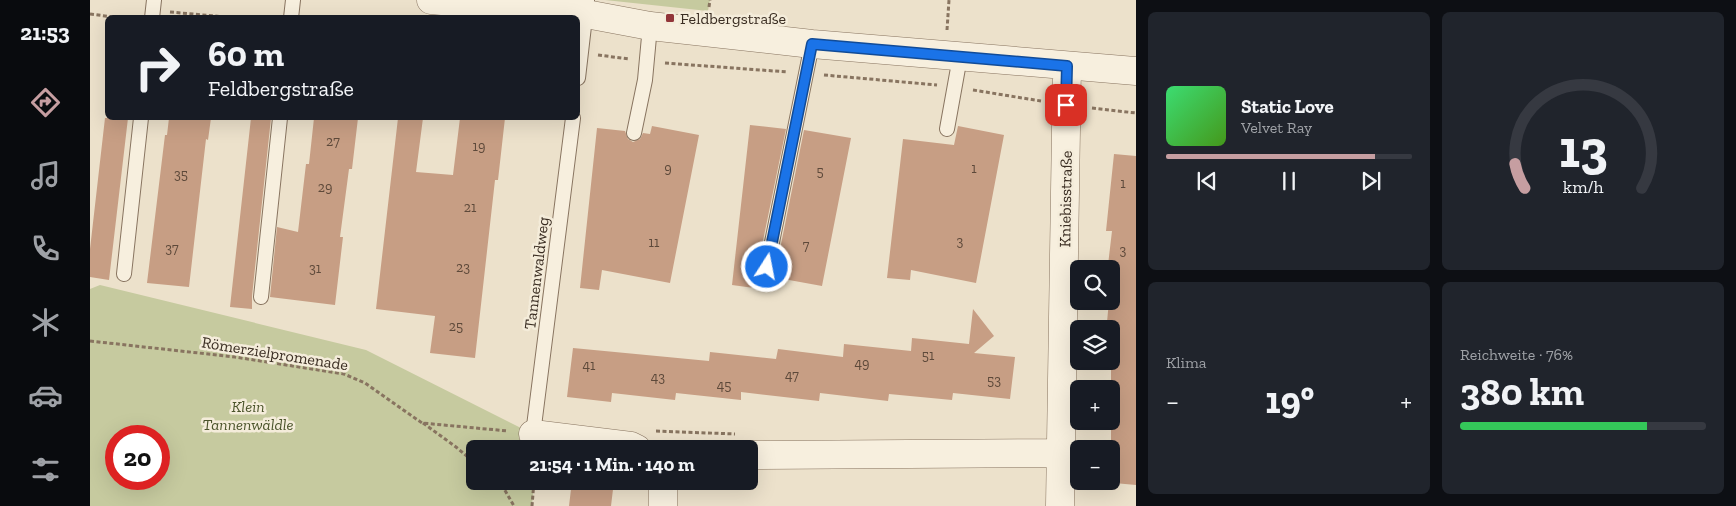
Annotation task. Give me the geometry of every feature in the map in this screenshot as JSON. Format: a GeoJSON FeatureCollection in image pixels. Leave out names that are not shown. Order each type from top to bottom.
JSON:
{"type":"FeatureCollection","features":[{"type":"Feature","properties":{"kind":"street"},"geometry":{"type":"LineString","coordinates":[[441,6],[586,7],[650,26],[812,44],[1136,71]]}},
{"type":"Feature","properties":{"kind":"street","name":"Kniebisstraße"},"geometry":{"type":"LineString","coordinates":[[1060,506],[1067,66]]}},
{"type":"Feature","properties":{"kind":"street"},"geometry":{"type":"LineString","coordinates":[[533,434],[582,440]]}},
{"type":"Feature","properties":{"kind":"street"},"geometry":{"type":"LineString","coordinates":[[758,444],[1060,453]]}},
{"type":"Feature","properties":{"kind":"street"},"geometry":{"type":"LineString","coordinates":[[663,490],[663,506]]}},
{"type":"Feature","properties":{"kind":"lane"},"geometry":{"type":"LineString","coordinates":[[291,15],[293,0]]}},
{"type":"Feature","properties":{"kind":"lane"},"geometry":{"type":"LineString","coordinates":[[580,60],[586,7]]}},
{"type":"Feature","properties":{"kind":"lane"},"geometry":{"type":"LineString","coordinates":[[634,133],[645,80],[650,26]]}},
{"type":"Feature","properties":{"kind":"lane"},"geometry":{"type":"LineString","coordinates":[[767,267],[812,44]]}},
{"type":"Feature","properties":{"kind":"lane"},"geometry":{"type":"LineString","coordinates":[[947,129],[960,57]]}},
{"type":"Feature","properties":{"kind":"lane"},"geometry":{"type":"LineString","coordinates":[[124,274],[141,120]]}},
{"type":"Feature","properties":{"kind":"lane"},"geometry":{"type":"LineString","coordinates":[[261,297],[280,120]]}},
{"type":"Feature","properties":{"kind":"lane","name":"Tannenwaldweg"},"geometry":{"type":"LineString","coordinates":[[533,434],[573,120]]}},
{"type":"Feature","properties":{"kind":"path"},"geometry":{"type":"LineString","coordinates":[[153,9],[209,15]]}},
{"type":"Feature","properties":{"kind":"path"},"geometry":{"type":"LineString","coordinates":[[90,14],[105,16]]}},
{"type":"Feature","properties":{"kind":"path"},"geometry":{"type":"LineString","coordinates":[[1066,105],[1136,113]]}},
{"type":"Feature","properties":{"kind":"path","name":"Römerzielpromenade"},"geometry":{"type":"LineString","coordinates":[[90,341],[235,358],[344,374],[365,383],[422,423],[533,434]]}},
{"type":"Feature","properties":{"kind":"path"},"geometry":{"type":"LineString","coordinates":[[422,423],[466,455]]}},
{"type":"Feature","properties":{"kind":"path"},"geometry":{"type":"LineString","coordinates":[[505,490],[514,506]]}},
{"type":"Feature","properties":{"kind":"path"},"geometry":{"type":"LineString","coordinates":[[532,506],[533,490]]}},
{"type":"Feature","properties":{"kind":"green space"},"geometry":{"type":"Polygon","coordinates":[[[605,0],[710,0],[708,11],[605,0]]]}},
{"type":"Feature","properties":{"kind":"green space","name":"Klein Tannenwäldle"},"geometry":{"type":"Polygon","coordinates":[[[100,285],[366,350],[533,434],[533,440],[466,440],[466,490],[533,490],[532,506],[90,506],[90,289],[100,285]]]}},
{"type":"Feature","properties":{"kind":"building"},"geometry":{"type":"Polygon","coordinates":[[[105,118],[105,120],[128,120],[109,280],[90,277],[90,249],[105,118]]]}},
{"type":"Feature","properties":{"kind":"building"},"geometry":{"type":"Polygon","coordinates":[[[169,120],[211,120],[208,140],[206,139],[189,287],[147,283],[165,135],[167,135],[169,120]]]}},
{"type":"Feature","properties":{"kind":"building"},"geometry":{"type":"Polygon","coordinates":[[[251,120],[271,120],[252,309],[230,307],[251,120]]]}},
{"type":"Feature","properties":{"kind":"building"},"geometry":{"type":"Polygon","coordinates":[[[314,120],[358,120],[352,169],[349,169],[340,237],[343,237],[335,305],[270,297],[277,227],[298,232],[306,164],[309,164],[314,120]]]}},
{"type":"Feature","properties":{"kind":"building"},"geometry":{"type":"Polygon","coordinates":[[[398,120],[423,120],[416,172],[453,175],[460,120],[505,120],[498,180],[495,180],[475,358],[430,353],[435,316],[376,309],[398,120]]]}},
{"type":"Feature","properties":{"kind":"building"},"geometry":{"type":"Polygon","coordinates":[[[750,125],[786,129],[758,265],[759,270],[764,275],[756,273],[754,288],[732,285],[750,125]]]}},
{"type":"Feature","properties":{"kind":"building"},"geometry":{"type":"Polygon","coordinates":[[[652,126],[699,135],[670,283],[602,270],[599,290],[580,288],[597,128],[625,131],[628,139],[633,142],[640,139],[643,133],[650,134],[652,126]]]}},
{"type":"Feature","properties":{"kind":"building"},"geometry":{"type":"Polygon","coordinates":[[[958,126],[1004,135],[976,283],[911,270],[910,280],[887,278],[903,139],[954,145],[958,126]]]}},
{"type":"Feature","properties":{"kind":"building"},"geometry":{"type":"Polygon","coordinates":[[[804,130],[851,138],[822,286],[767,276],[776,269],[804,130]]]}},
{"type":"Feature","properties":{"kind":"building"},"geometry":{"type":"Polygon","coordinates":[[[1114,154],[1136,156],[1136,485],[1120,484],[1120,440],[1111,440],[1111,430],[1120,430],[1120,380],[1111,380],[1111,370],[1120,370],[1120,320],[1107,320],[1108,310],[1120,310],[1120,260],[1109,260],[1112,231],[1106,231],[1114,154]]]}},
{"type":"Feature","properties":{"kind":"building"},"geometry":{"type":"Polygon","coordinates":[[[973,309],[994,336],[974,353],[1015,357],[1010,399],[953,393],[952,400],[889,394],[888,401],[820,393],[819,401],[741,392],[741,400],[676,393],[675,400],[612,393],[611,402],[567,397],[573,348],[709,361],[710,352],[776,359],[778,349],[843,357],[844,344],[911,351],[912,338],[969,344],[973,309]]]}},
{"type":"Feature","properties":{"kind":"building"},"geometry":{"type":"Polygon","coordinates":[[[571,490],[613,490],[611,506],[569,506],[571,490]]]}},
{"type":"Feature","properties":{"kind":"place","name":"Feldbergstraße"},"geometry":{"type":"Point","coordinates":[670,18]}},
{"type":"Feature","properties":{"kind":"route"},"geometry":{"type":"LineString","coordinates":[[767,267],[812,44],[1067,66],[1066,105]]}}]}
